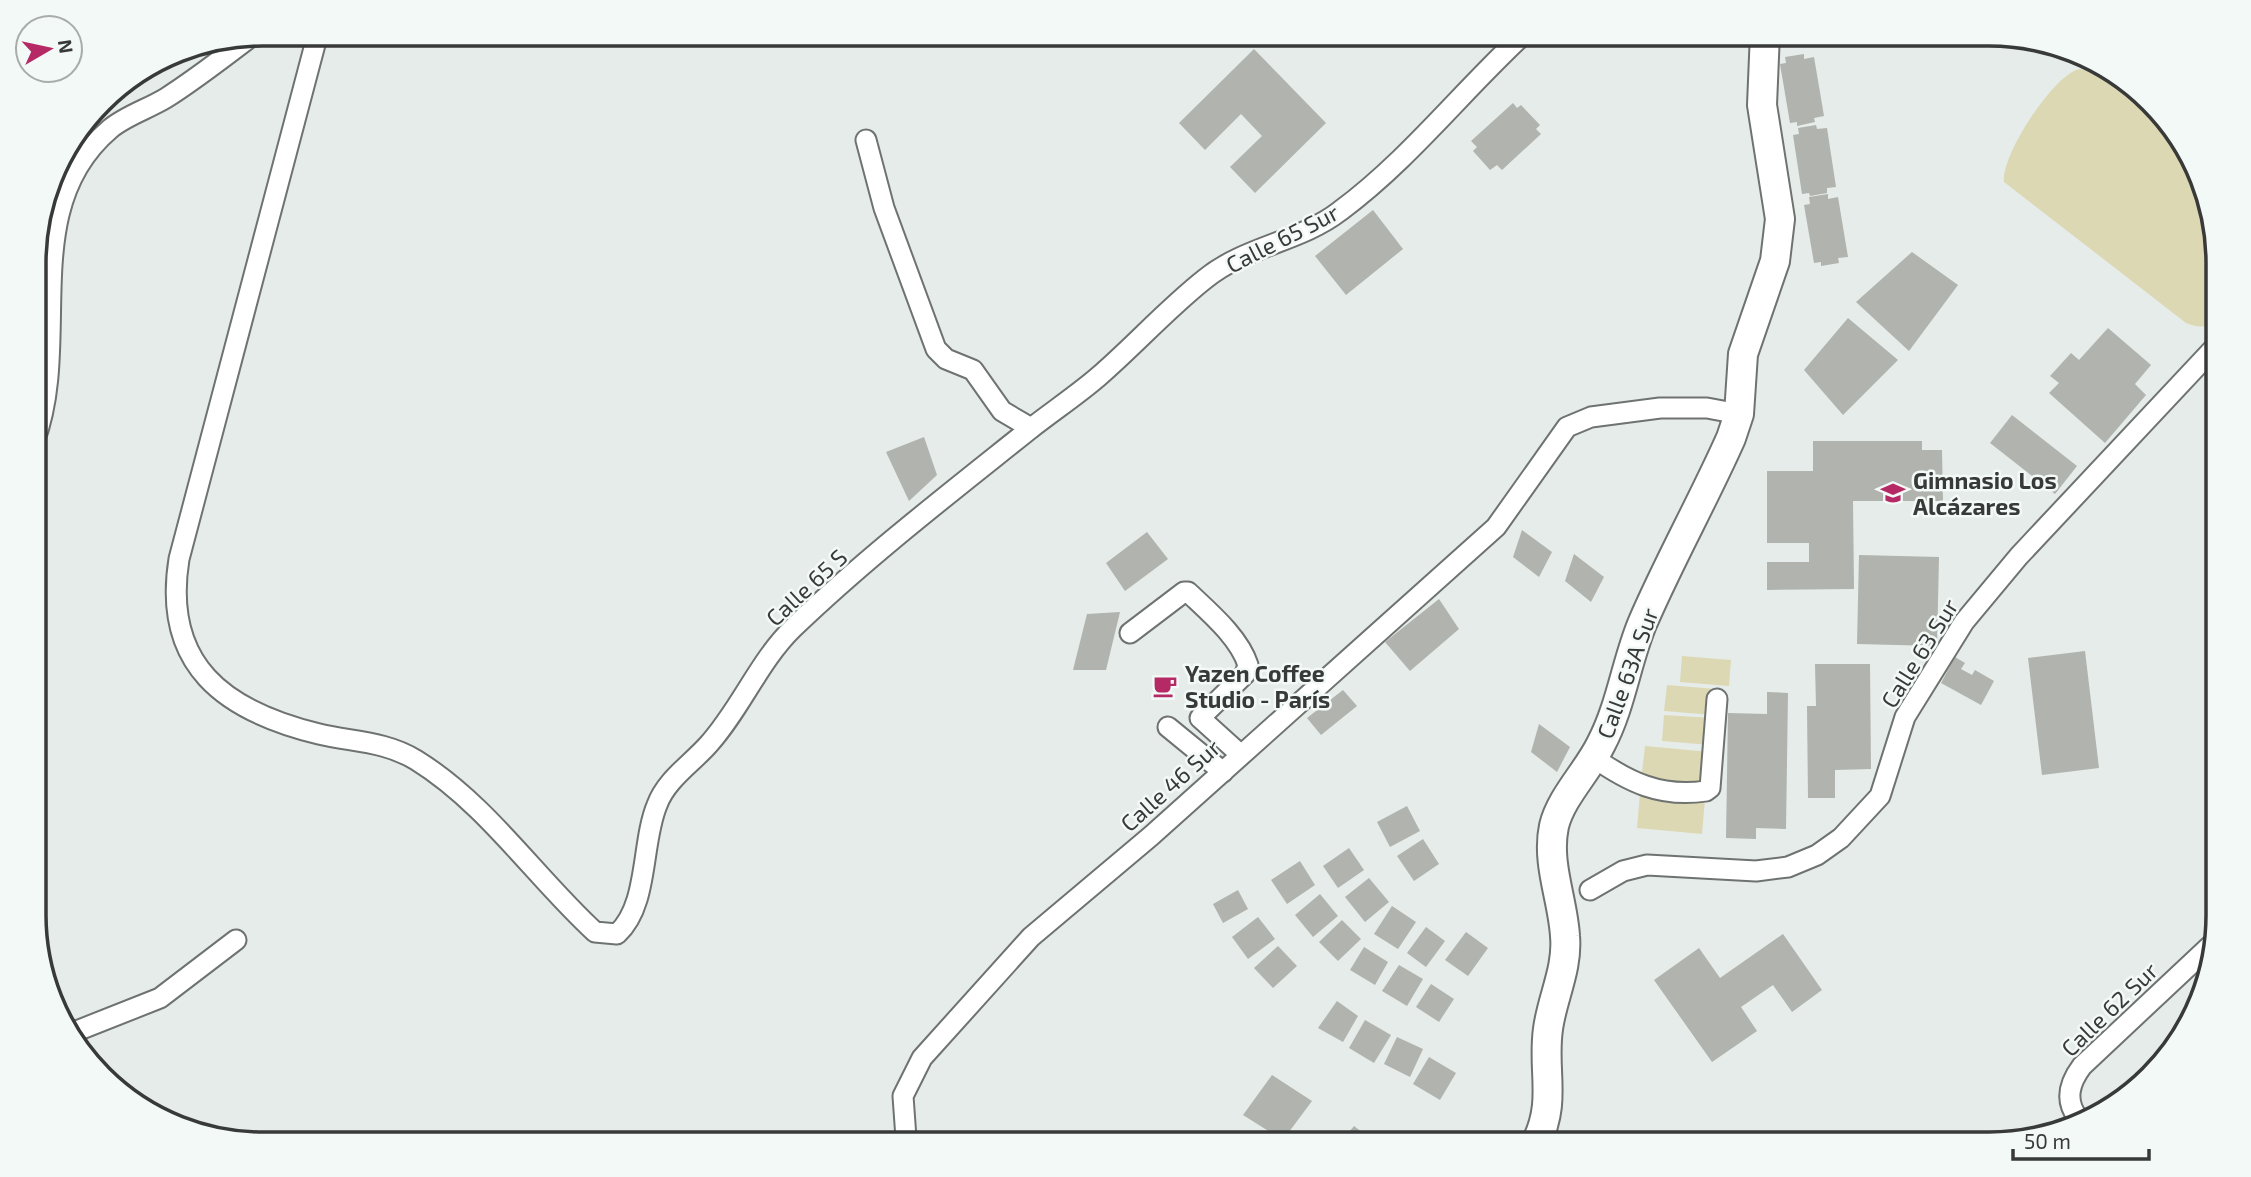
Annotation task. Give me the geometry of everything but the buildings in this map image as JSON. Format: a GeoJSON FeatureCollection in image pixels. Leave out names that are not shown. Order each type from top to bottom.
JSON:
{"type":"FeatureCollection","features":[{"type":"Feature","properties":{"kind":"street","name":"Calle 65 Sur"},"geometry":{"type":"LineString","coordinates":[[1062,405],[1097,377],[1207,277],[1251,251],[1339,213],[1441,121],[1513,45]]}},
{"type":"Feature","properties":{"kind":"street"},"geometry":{"type":"LineString","coordinates":[[1739,414],[1743,354],[1775,261],[1780,219],[1762,105],[1764,45]]}},
{"type":"Feature","properties":{"kind":"street","name":"Calle 65 S"},"geometry":{"type":"LineString","coordinates":[[315,46],[179,559],[174,591],[180,630],[189,652],[218,689],[261,716],[321,734],[383,746],[415,760],[486,819],[595,932],[617,934],[627,925],[648,854],[648,833],[658,802],[678,774],[707,746],[734,713],[791,630],[920,517],[1062,405]]}},
{"type":"Feature","properties":{"kind":"street"},"geometry":{"type":"LineString","coordinates":[[46,408],[50,386],[51,281],[58,212],[77,164],[111,128],[165,99],[235,48]]}},
{"type":"Feature","properties":{"kind":"street"},"geometry":{"type":"LineString","coordinates":[[866,140],[884,208],[936,349],[946,359],[973,370],[1002,411],[1031,428]]}},
{"type":"Feature","properties":{"kind":"street","name":"Calle 63 Sur"},"geometry":{"type":"LineString","coordinates":[[1590,890],[1622,871],[1647,865],[1755,871],[1788,867],[1817,855],[1841,838],[1880,796],[1905,717],[1964,622],[2019,556],[2206,356]]}},
{"type":"Feature","properties":{"kind":"street","name":"Calle 46 Sur"},"geometry":{"type":"LineString","coordinates":[[906,1132],[903,1096],[922,1058],[1031,937],[1223,772],[1496,527],[1567,427],[1591,417],[1660,408],[1707,408],[1739,414]]}},
{"type":"Feature","properties":{"kind":"street","name":"Calle 63A Sur"},"geometry":{"type":"LineString","coordinates":[[1541,1131],[1547,1117],[1550,1095],[1547,1030],[1562,976],[1565,937],[1556,891],[1553,833],[1559,814],[1593,757],[1620,700],[1642,625],[1707,491],[1739,414]]}},
{"type":"Feature","properties":{"kind":"street"},"geometry":{"type":"LineString","coordinates":[[1130,633],[1184,592],[1199,603],[1244,653],[1248,665],[1245,674],[1200,718],[1241,755]]}},
{"type":"Feature","properties":{"kind":"street"},"geometry":{"type":"LineString","coordinates":[[1593,757],[1628,781],[1646,788],[1706,791],[1710,788],[1717,699]]}},
{"type":"Feature","properties":{"kind":"street"},"geometry":{"type":"LineString","coordinates":[[1168,727],[1223,772]]}},
{"type":"Feature","properties":{"kind":"street"},"geometry":{"type":"LineString","coordinates":[[79,1030],[160,998],[236,940]]}},
{"type":"Feature","properties":{"kind":"street","name":"Calle 62 Sur"},"geometry":{"type":"LineString","coordinates":[[2076,1113],[2069,1098],[2071,1080],[2082,1066],[2201,954]]}},
{"type":"Feature","properties":{"kind":"shaded area"},"geometry":{"type":"Polygon","coordinates":[[[2080,69],[2092,73],[2111,84],[2148,116],[2176,154],[2189,180],[2204,234],[2206,326],[2186,323],[2004,182],[2005,170],[2019,136],[2043,100],[2069,74],[2080,69]]]}},
{"type":"Feature","properties":{"kind":"shaded area"},"geometry":{"type":"Polygon","coordinates":[[[1682,656],[1731,660],[1729,686],[1680,682],[1682,656]]]}},
{"type":"Feature","properties":{"kind":"shaded area"},"geometry":{"type":"Polygon","coordinates":[[[1667,685],[1716,689],[1713,715],[1664,711],[1667,685]]]}},
{"type":"Feature","properties":{"kind":"shaded area"},"geometry":{"type":"Polygon","coordinates":[[[1664,715],[1713,718],[1711,745],[1662,741],[1664,715]]]}},
{"type":"Feature","properties":{"kind":"shaded area"},"geometry":{"type":"Polygon","coordinates":[[[1645,746],[1710,752],[1707,787],[1641,781],[1645,746]]]}},
{"type":"Feature","properties":{"kind":"shaded area"},"geometry":{"type":"Polygon","coordinates":[[[1640,793],[1705,799],[1702,834],[1637,828],[1640,793]]]}},
{"type":"Feature","properties":{"kind":"place","name":"Gimnasio Los Alcázares"},"geometry":{"type":"Point","coordinates":[1893,493]}},
{"type":"Feature","properties":{"kind":"place","name":"Yazen Coffee Studio - París"},"geometry":{"type":"Point","coordinates":[1165,686]}}]}
